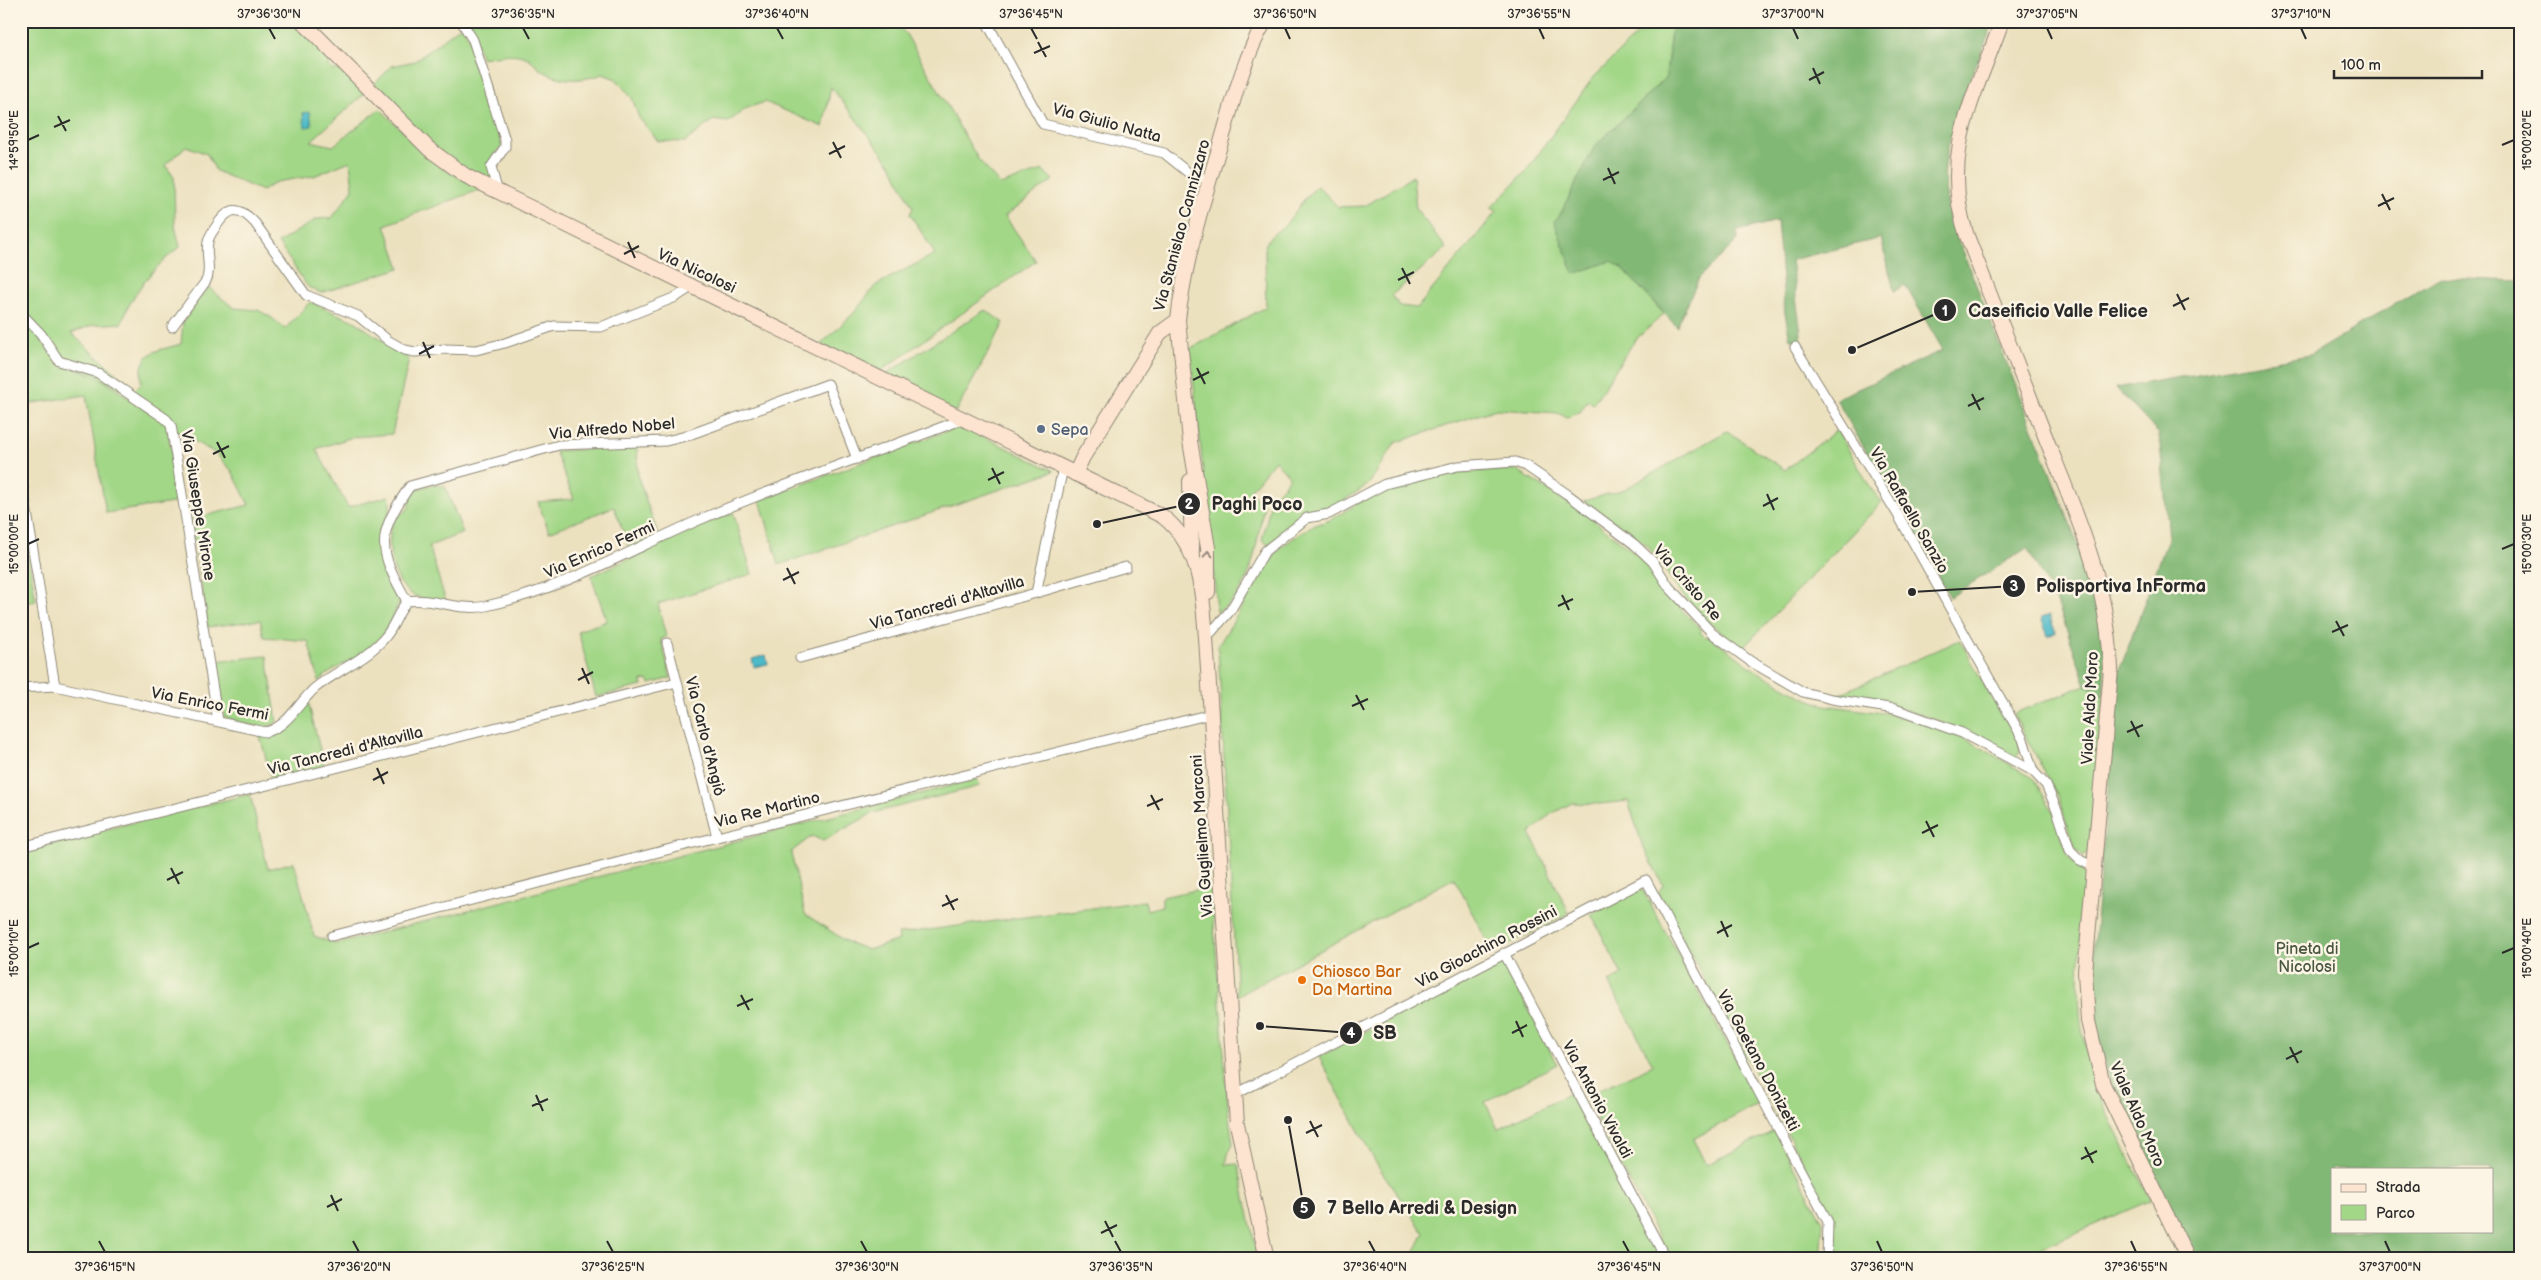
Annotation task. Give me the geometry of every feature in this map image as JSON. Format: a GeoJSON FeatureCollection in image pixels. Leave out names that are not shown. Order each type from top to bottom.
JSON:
{"type":"FeatureCollection","features":[{"type":"Feature","properties":{"kind":"street","name":"Via Nicolosi"},"geometry":{"type":"LineString","coordinates":[[302,21],[429,149],[448,165],[498,193],[693,286],[1069,471]]}},
{"type":"Feature","properties":{"kind":"street"},"geometry":{"type":"LineString","coordinates":[[461,21],[473,40],[505,140],[505,147],[491,167],[498,193]]}},
{"type":"Feature","properties":{"kind":"street","name":"Via Giulio Natta"},"geometry":{"type":"LineString","coordinates":[[986,21],[1043,124],[1164,153],[1190,174],[1209,180]]}},
{"type":"Feature","properties":{"kind":"street","name":"Via Stanislao Cannizzaro"},"geometry":{"type":"LineString","coordinates":[[1069,471],[1083,457],[1160,333],[1178,320],[1182,282],[1209,180],[1244,64],[1265,21]]}},
{"type":"Feature","properties":{"kind":"street","name":"Viale Aldo Moro"},"geometry":{"type":"LineString","coordinates":[[2002,21],[1964,123],[1956,157],[1956,194],[1959,215],[2089,549],[2105,606],[2111,669],[2085,987],[2088,1022],[2097,1067],[2113,1107],[2188,1259]]}},
{"type":"Feature","properties":{"kind":"street"},"geometry":{"type":"LineString","coordinates":[[172,328],[209,276],[207,243],[210,236],[225,213],[238,210],[255,222],[306,295],[358,316],[389,341],[405,350],[415,352],[445,349],[476,350],[505,343],[554,326],[600,327],[676,297],[693,286]]}},
{"type":"Feature","properties":{"kind":"street","name":"Via Giuseppe Mirone"},"geometry":{"type":"LineString","coordinates":[[21,313],[41,334],[59,361],[98,373],[171,425],[218,721]]}},
{"type":"Feature","properties":{"kind":"street"},"geometry":{"type":"LineString","coordinates":[[1178,320],[1190,441],[1208,548],[1206,638]]}},
{"type":"Feature","properties":{"kind":"street","name":"Via Raffaello Sanzio"},"geometry":{"type":"LineString","coordinates":[[1795,347],[1903,523],[2023,739],[2032,771]]}},
{"type":"Feature","properties":{"kind":"street","name":"Via Alfredo Nobel"},"geometry":{"type":"LineString","coordinates":[[407,601],[386,560],[385,542],[388,521],[410,486],[559,445],[666,442],[828,384],[857,459]]}},
{"type":"Feature","properties":{"kind":"street","name":"Via Enrico Fermi"},"geometry":{"type":"LineString","coordinates":[[21,688],[55,686],[265,732],[277,729],[330,676],[373,649],[386,637],[398,612],[407,601],[416,600],[453,607],[484,607],[556,586],[707,516],[962,420]]}},
{"type":"Feature","properties":{"kind":"street"},"geometry":{"type":"LineString","coordinates":[[1190,441],[1192,554]]}},
{"type":"Feature","properties":{"kind":"street","name":"Via Cristo Re"},"geometry":{"type":"LineString","coordinates":[[1206,638],[1230,611],[1265,551],[1307,518],[1329,514],[1386,484],[1458,466],[1515,462],[1526,466],[1559,488],[1634,544],[1654,562],[1669,587],[1714,634],[1750,661],[1803,692],[1832,699],[1895,709],[1962,732],[2032,771],[2046,786],[2057,810],[2070,850],[2080,860],[2094,867]]}},
{"type":"Feature","properties":{"kind":"street","name":"Via Guglielmo Marconi"},"geometry":{"type":"LineString","coordinates":[[1069,471],[1162,516],[1174,526],[1192,554],[1201,586],[1206,638],[1234,1095],[1237,1124],[1267,1259]]}},
{"type":"Feature","properties":{"kind":"street","name":"Via Tancredi d'Altavilla"},"geometry":{"type":"LineString","coordinates":[[800,658],[1036,593],[1069,471]]}},
{"type":"Feature","properties":{"kind":"street"},"geometry":{"type":"LineString","coordinates":[[21,475],[55,686]]}},
{"type":"Feature","properties":{"kind":"street"},"geometry":{"type":"LineString","coordinates":[[1036,593],[1126,567]]}},
{"type":"Feature","properties":{"kind":"street","name":"Via Carlo d'Angiò"},"geometry":{"type":"LineString","coordinates":[[667,643],[717,837]]}},
{"type":"Feature","properties":{"kind":"street","name":"Via Tancredi d'Altavilla"},"geometry":{"type":"LineString","coordinates":[[21,847],[677,682]]}},
{"type":"Feature","properties":{"kind":"street","name":"Via Re Martino"},"geometry":{"type":"LineString","coordinates":[[332,936],[717,837],[1210,714]]}},
{"type":"Feature","properties":{"kind":"street","name":"Via Gioachino Rossini"},"geometry":{"type":"LineString","coordinates":[[1234,1095],[1646,880]]}},
{"type":"Feature","properties":{"kind":"street","name":"Via Gaetano Donizetti"},"geometry":{"type":"LineString","coordinates":[[1646,880],[1828,1222],[1827,1259]]}},
{"type":"Feature","properties":{"kind":"street","name":"Via Antonio Vivaldi"},"geometry":{"type":"LineString","coordinates":[[1504,953],[1666,1259]]}},
{"type":"Feature","properties":{"kind":"green space"},"geometry":{"type":"Polygon","coordinates":[[[21,21],[295,21],[328,55],[328,64],[332,70],[344,70],[365,93],[311,141],[333,146],[380,109],[439,166],[482,189],[385,225],[400,268],[321,293],[308,287],[278,243],[317,219],[332,218],[353,189],[350,161],[314,176],[276,182],[262,191],[216,171],[207,154],[186,146],[165,165],[174,177],[175,226],[180,247],[162,262],[145,281],[131,301],[122,323],[93,325],[71,333],[135,390],[141,383],[143,364],[150,354],[181,344],[183,322],[208,287],[234,308],[258,310],[272,318],[285,329],[310,302],[356,322],[409,359],[392,434],[353,437],[316,449],[348,507],[389,496],[390,509],[383,540],[384,558],[389,575],[401,600],[381,637],[371,647],[333,670],[319,681],[308,641],[264,637],[260,620],[208,627],[191,519],[249,505],[232,471],[215,453],[176,431],[131,393],[60,360],[24,312],[21,303],[21,21]]]}},
{"type":"Feature","properties":{"kind":"green space"},"geometry":{"type":"Polygon","coordinates":[[[466,21],[893,21],[906,34],[978,159],[1000,185],[1043,170],[1053,180],[1005,216],[1036,261],[878,373],[821,344],[853,314],[876,285],[935,254],[910,214],[913,208],[892,166],[831,87],[823,127],[765,102],[747,108],[728,122],[713,120],[685,142],[658,141],[639,118],[632,98],[616,79],[603,74],[588,78],[565,79],[550,75],[541,70],[528,58],[517,55],[482,58],[466,21]]]}},
{"type":"Feature","properties":{"kind":"green space"},"geometry":{"type":"Polygon","coordinates":[[[1651,21],[1672,21],[1666,77],[1595,146],[1560,215],[1555,221],[1622,268],[1664,314],[1635,340],[1593,404],[1588,400],[1580,412],[1567,418],[1558,413],[1496,409],[1395,443],[1369,484],[1328,511],[1303,514],[1268,545],[1262,540],[1272,497],[1284,486],[1289,476],[1275,460],[1249,492],[1264,505],[1255,550],[1246,580],[1239,593],[1229,604],[1217,612],[1190,349],[1266,307],[1265,246],[1267,242],[1318,186],[1338,207],[1365,206],[1413,176],[1416,209],[1446,248],[1392,295],[1399,306],[1417,308],[1497,211],[1491,208],[1527,170],[1592,79],[1651,21]]]}},
{"type":"Feature","properties":{"kind":"green space"},"geometry":{"type":"Polygon","coordinates":[[[1672,21],[1994,21],[1958,111],[1948,147],[1945,179],[1950,219],[2092,579],[2105,653],[2104,696],[2086,685],[2057,602],[2027,548],[1950,597],[1836,399],[1943,350],[1905,285],[1894,291],[1881,238],[1791,260],[1802,342],[1790,339],[1785,313],[1777,221],[1737,231],[1738,240],[1699,278],[1677,327],[1622,268],[1611,261],[1574,274],[1554,221],[1560,215],[1595,146],[1666,77],[1672,21]]]}},
{"type":"Feature","properties":{"kind":"green space"},"geometry":{"type":"Polygon","coordinates":[[[462,25],[471,42],[475,64],[486,85],[502,147],[494,156],[493,185],[449,160],[372,86],[392,66],[415,61],[462,25]]]}},
{"type":"Feature","properties":{"kind":"green space","name":"Pineta di Nicolosi"},"geometry":{"type":"Polygon","coordinates":[[[2439,278],[2520,281],[2520,1259],[2196,1259],[2121,1111],[2109,1082],[2094,1021],[2092,965],[2119,672],[2169,536],[2159,434],[2116,388],[2310,355],[2439,278]]]}},
{"type":"Feature","properties":{"kind":"green space"},"geometry":{"type":"Polygon","coordinates":[[[985,310],[1004,323],[956,412],[883,376],[985,310]]]}},
{"type":"Feature","properties":{"kind":"green space"},"geometry":{"type":"Polygon","coordinates":[[[21,318],[36,333],[57,363],[97,376],[167,424],[180,502],[106,513],[86,395],[21,405],[21,318]]]}},
{"type":"Feature","properties":{"kind":"green space"},"geometry":{"type":"Polygon","coordinates":[[[958,427],[964,427],[1054,471],[779,565],[760,500],[958,427]]]}},
{"type":"Feature","properties":{"kind":"green space"},"geometry":{"type":"Polygon","coordinates":[[[1837,430],[1872,490],[1882,502],[1741,650],[1690,605],[1647,545],[1584,501],[1625,489],[1727,431],[1785,470],[1837,430]]]}},
{"type":"Feature","properties":{"kind":"green space"},"geometry":{"type":"Polygon","coordinates":[[[637,446],[638,477],[658,535],[629,548],[614,507],[549,532],[538,502],[574,499],[555,451],[637,446]]]}},
{"type":"Feature","properties":{"kind":"green space"},"geometry":{"type":"Polygon","coordinates":[[[1516,470],[1591,518],[1645,561],[1683,611],[1702,630],[1700,632],[1705,637],[1710,636],[1755,670],[1803,697],[1824,705],[1891,714],[1968,740],[2033,778],[2054,813],[2069,858],[2087,876],[2079,996],[2087,1057],[2110,1120],[2151,1200],[2016,1259],[1830,1259],[1832,1217],[1658,893],[1663,885],[1642,844],[1628,801],[1600,804],[1572,803],[1551,814],[1530,833],[1569,913],[1493,953],[1454,878],[1237,996],[1218,646],[1278,549],[1310,527],[1330,520],[1386,487],[1457,472],[1516,470]]]}},
{"type":"Feature","properties":{"kind":"green space"},"geometry":{"type":"Polygon","coordinates":[[[433,485],[445,486],[463,533],[429,546],[446,602],[415,596],[407,591],[396,574],[390,553],[390,532],[394,521],[409,508],[409,502],[415,491],[433,485]]]}},
{"type":"Feature","properties":{"kind":"green space"},"geometry":{"type":"Polygon","coordinates":[[[733,512],[752,574],[658,604],[666,637],[661,639],[671,678],[650,684],[648,680],[642,681],[642,686],[596,697],[578,631],[607,621],[591,576],[733,512]]]}},
{"type":"Feature","properties":{"kind":"green space"},"geometry":{"type":"Polygon","coordinates":[[[26,543],[36,601],[21,604],[21,544],[26,543]]]}},
{"type":"Feature","properties":{"kind":"green space"},"geometry":{"type":"Polygon","coordinates":[[[1960,640],[1989,694],[2018,739],[2020,751],[2016,758],[1950,726],[1907,710],[1885,704],[1835,696],[1960,640]]]}},
{"type":"Feature","properties":{"kind":"green space"},"geometry":{"type":"Polygon","coordinates":[[[267,656],[277,722],[271,725],[258,726],[224,717],[214,661],[267,656]]]}},
{"type":"Feature","properties":{"kind":"green space"},"geometry":{"type":"Polygon","coordinates":[[[2086,685],[2104,696],[2089,851],[2083,856],[2074,847],[2058,796],[2013,714],[2086,685]]]}},
{"type":"Feature","properties":{"kind":"green space"},"geometry":{"type":"Polygon","coordinates":[[[308,701],[324,766],[271,778],[260,736],[268,736],[281,730],[308,701]]]}},
{"type":"Feature","properties":{"kind":"green space"},"geometry":{"type":"Polygon","coordinates":[[[977,779],[980,786],[873,813],[823,841],[812,836],[791,852],[805,914],[847,942],[868,950],[899,940],[898,934],[1145,901],[1147,910],[1162,906],[1162,897],[1211,887],[1229,1118],[1233,1143],[1226,1165],[1238,1164],[1258,1259],[21,1259],[21,853],[91,833],[250,794],[268,869],[294,862],[314,936],[337,944],[977,779]]]}},
{"type":"Feature","properties":{"kind":"green space"},"geometry":{"type":"Polygon","coordinates":[[[1642,889],[1760,1103],[1693,1139],[1706,1165],[1774,1131],[1823,1222],[1820,1259],[1670,1259],[1585,1096],[1653,1065],[1609,982],[1622,975],[1591,914],[1636,890],[1642,889]]]}},
{"type":"Feature","properties":{"kind":"green space"},"geometry":{"type":"Polygon","coordinates":[[[1501,958],[1557,1064],[1485,1102],[1498,1129],[1572,1092],[1662,1259],[1411,1259],[1424,1233],[1376,1163],[1319,1057],[1501,958]]]}},
{"type":"Feature","properties":{"kind":"water"},"geometry":{"type":"Polygon","coordinates":[[[310,112],[312,126],[305,127],[303,113],[310,112]]]}},
{"type":"Feature","properties":{"kind":"water"},"geometry":{"type":"Polygon","coordinates":[[[2049,615],[2056,633],[2048,636],[2041,618],[2049,615]]]}},
{"type":"Feature","properties":{"kind":"water"},"geometry":{"type":"Polygon","coordinates":[[[766,655],[768,664],[754,667],[752,659],[766,655]]]}},
{"type":"Feature","properties":{"kind":"place","name":"Caseificio Valle Felice"},"geometry":{"type":"Point","coordinates":[1852,350]}},
{"type":"Feature","properties":{"kind":"place","name":"Sepa"},"geometry":{"type":"Point","coordinates":[1041,429]}},
{"type":"Feature","properties":{"kind":"place","name":"Paghi Poco"},"geometry":{"type":"Point","coordinates":[1097,524]}},
{"type":"Feature","properties":{"kind":"place","name":"Polisportiva InForma"},"geometry":{"type":"Point","coordinates":[1912,592]}},
{"type":"Feature","properties":{"kind":"place","name":"Chiosco Bar Da Martina"},"geometry":{"type":"Point","coordinates":[1302,980]}},
{"type":"Feature","properties":{"kind":"place","name":"SB"},"geometry":{"type":"Point","coordinates":[1260,1026]}},
{"type":"Feature","properties":{"kind":"place","name":"7 Bello Arredi & Design"},"geometry":{"type":"Point","coordinates":[1288,1120]}}]}
